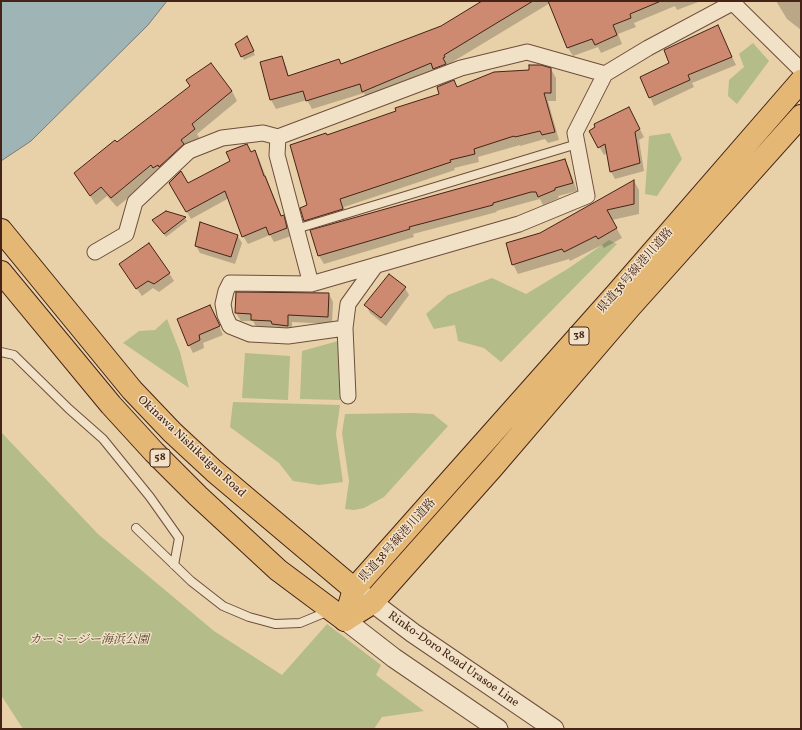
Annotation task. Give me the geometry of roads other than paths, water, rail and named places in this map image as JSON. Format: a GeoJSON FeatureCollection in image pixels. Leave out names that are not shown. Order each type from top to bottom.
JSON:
{"type":"FeatureCollection","features":[{"type":"Feature","properties":{"kind":"main road","name":"県道38号線港川道路"},"geometry":{"type":"LineString","coordinates":[[338,615],[354,589],[607,305],[801,82]]}},
{"type":"Feature","properties":{"kind":"main road","name":"県道38号線港川道路"},"geometry":{"type":"LineString","coordinates":[[338,615],[372,603],[497,462],[630,307],[801,116]]}},
{"type":"Feature","properties":{"kind":"main road","name":"Okinawa Nishikaigan Road"},"geometry":{"type":"LineString","coordinates":[[5,235],[132,390],[172,432],[214,471],[354,589]]}},
{"type":"Feature","properties":{"kind":"main road","name":"Okinawa Nishikaigan Road"},"geometry":{"type":"LineString","coordinates":[[1,272],[112,405],[154,452],[198,496],[278,570],[338,615]]}},
{"type":"Feature","properties":{"kind":"street"},"geometry":{"type":"LineString","coordinates":[[345,328],[288,336],[250,334],[230,326],[225,315],[223,304],[226,291],[230,283],[311,284],[519,224],[588,196],[574,133],[605,74],[648,48],[735,2],[801,70]]}},
{"type":"Feature","properties":{"kind":"street"},"geometry":{"type":"LineString","coordinates":[[95,252],[126,234],[135,202],[188,152],[222,138],[263,133],[278,137],[461,68],[527,52],[605,74]]}},
{"type":"Feature","properties":{"kind":"street"},"geometry":{"type":"LineString","coordinates":[[278,137],[277,155],[311,284]]}},
{"type":"Feature","properties":{"kind":"street"},"geometry":{"type":"LineString","coordinates":[[348,396],[345,328],[348,304],[376,265]]}},
{"type":"Feature","properties":{"kind":"street","name":"Rinko-Doro Road Urasoe Line"},"geometry":{"type":"LineString","coordinates":[[354,589],[413,634],[554,729]]}},
{"type":"Feature","properties":{"kind":"street"},"geometry":{"type":"LineString","coordinates":[[338,615],[394,658],[498,729]]}},
{"type":"Feature","properties":{"kind":"lane"},"geometry":{"type":"LineString","coordinates":[[296,229],[577,144]]}},
{"type":"Feature","properties":{"kind":"lane"},"geometry":{"type":"LineString","coordinates":[[1,352],[14,355],[68,409],[103,439],[150,497],[179,538],[174,565]]}},
{"type":"Feature","properties":{"kind":"lane"},"geometry":{"type":"LineString","coordinates":[[136,528],[191,581],[223,606],[249,617],[275,624],[300,623],[338,615]]}},
{"type":"Feature","properties":{"kind":"park label","name":"カーミージー海浜公園"},"geometry":{"type":"Point","coordinates":[89,641]}}]}
